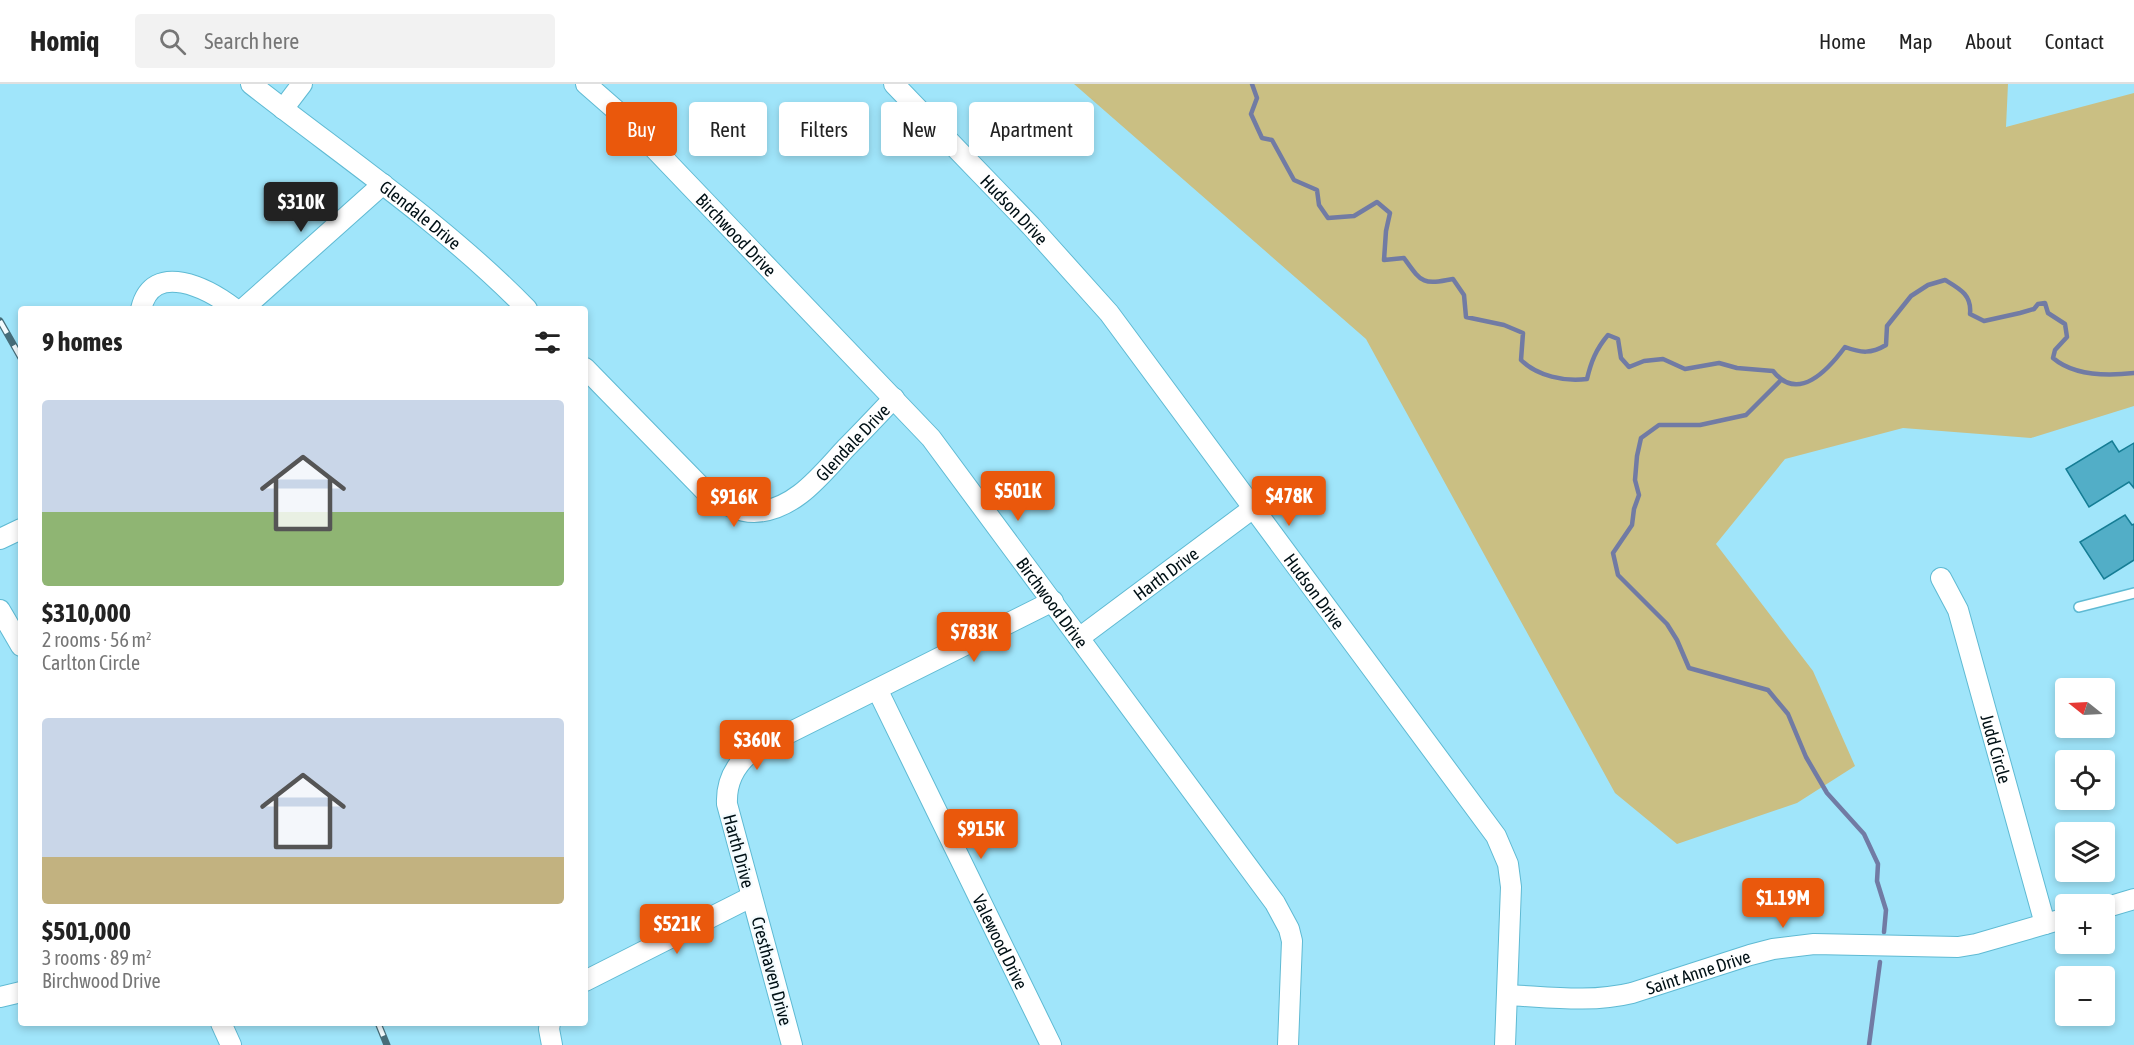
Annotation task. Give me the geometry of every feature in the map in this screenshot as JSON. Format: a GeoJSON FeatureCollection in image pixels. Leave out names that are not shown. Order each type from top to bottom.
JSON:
{"type":"FeatureCollection","features":[{"type":"Feature","properties":{"kind":"street","name":"Glendale Drive"},"geometry":{"type":"LineString","coordinates":[[250,84],[383,184],[481,263],[519,306]]}},
{"type":"Feature","properties":{"kind":"street"},"geometry":{"type":"LineString","coordinates":[[283,110],[302,84]]}},
{"type":"Feature","properties":{"kind":"street","name":"Birchwood Drive"},"geometry":{"type":"LineString","coordinates":[[586,84],[626,118],[931,438],[1275,903],[1289,929],[1292,941],[1287,1045]]}},
{"type":"Feature","properties":{"kind":"street","name":"Hudson Drive"},"geometry":{"type":"LineString","coordinates":[[894,84],[1031,226],[1109,313],[1496,836],[1508,864],[1511,886],[1505,1045]]}},
{"type":"Feature","properties":{"kind":"street"},"geometry":{"type":"LineString","coordinates":[[246,306],[383,184]]}},
{"type":"Feature","properties":{"kind":"street"},"geometry":{"type":"LineString","coordinates":[[142,306],[144,297],[154,287],[165,282],[177,281],[211,294],[231,306]]}},
{"type":"Feature","properties":{"kind":"street","name":"Glendale Drive"},"geometry":{"type":"LineString","coordinates":[[588,371],[707,493],[732,508],[753,512],[776,508],[813,484],[894,398]]}},
{"type":"Feature","properties":{"kind":"street","name":"Harth Drive"},"geometry":{"type":"LineString","coordinates":[[1079,638],[1252,509]]}},
{"type":"Feature","properties":{"kind":"street"},"geometry":{"type":"LineString","coordinates":[[0,540],[18,531]]}},
{"type":"Feature","properties":{"kind":"street","name":"Judd Circle"},"geometry":{"type":"LineString","coordinates":[[1941,578],[1958,610],[2045,924]]}},
{"type":"Feature","properties":{"kind":"street","name":"Harth Drive"},"geometry":{"type":"LineString","coordinates":[[588,979],[752,897],[727,804],[726,792],[729,780],[742,759],[751,752],[1053,601]]}},
{"type":"Feature","properties":{"kind":"street"},"geometry":{"type":"LineString","coordinates":[[0,610],[18,641]]}},
{"type":"Feature","properties":{"kind":"street","name":"Valewood Drive"},"geometry":{"type":"LineString","coordinates":[[870,694],[1051,1045]]}},
{"type":"Feature","properties":{"kind":"street","name":"Cresthaven Drive"},"geometry":{"type":"LineString","coordinates":[[752,897],[792,1045]]}},
{"type":"Feature","properties":{"kind":"street"},"geometry":{"type":"LineString","coordinates":[[2115,905],[2134,899]]}},
{"type":"Feature","properties":{"kind":"street","name":"Saint Anne Drive"},"geometry":{"type":"LineString","coordinates":[[1507,995],[1613,998],[1773,949],[1814,945],[1958,947],[1977,944],[2055,921]]}},
{"type":"Feature","properties":{"kind":"street"},"geometry":{"type":"LineString","coordinates":[[0,997],[18,993]]}},
{"type":"Feature","properties":{"kind":"street"},"geometry":{"type":"LineString","coordinates":[[222,1026],[231,1045]]}},
{"type":"Feature","properties":{"kind":"street"},"geometry":{"type":"LineString","coordinates":[[550,1026],[552,1045]]}},
{"type":"Feature","properties":{"kind":"lane"},"geometry":{"type":"LineString","coordinates":[[2079,607],[2134,593]]}},
{"type":"Feature","properties":{"kind":"shaded area"},"geometry":{"type":"Polygon","coordinates":[[[1074,84],[2008,84],[2006,127],[2134,93],[2134,406],[2031,438],[1903,428],[1785,459],[1716,544],[1813,671],[1855,766],[1797,803],[1677,844],[1615,793],[1366,339],[1074,84]]]}},
{"type":"Feature","properties":{"kind":"building"},"geometry":{"type":"Polygon","coordinates":[[[2112,441],[2119,452],[2134,443],[2134,488],[2129,482],[2089,507],[2066,469],[2112,441]]]}},
{"type":"Feature","properties":{"kind":"building"},"geometry":{"type":"Polygon","coordinates":[[[2125,515],[2132,525],[2134,524],[2134,560],[2104,579],[2080,542],[2125,515]]]}},
{"type":"Feature","properties":{"kind":"waterway"},"geometry":{"type":"LineString","coordinates":[[1252,84],[1257,98],[1251,114],[1262,138],[1272,140],[1294,180],[1317,190],[1319,205],[1328,218],[1354,216],[1377,202],[1390,213],[1384,260],[1404,258],[1419,277],[1429,282],[1453,279],[1464,295],[1466,317],[1504,325],[1523,333],[1521,360],[1535,370],[1552,377],[1570,380],[1587,379],[1594,356],[1608,335],[1618,339],[1621,358],[1629,367],[1644,361],[1663,359],[1685,369],[1719,363],[1737,368],[1773,371],[1783,380],[1792,384],[1802,384],[1821,373],[1845,347],[1866,352],[1886,345],[1887,326],[1911,296],[1928,285],[1945,280],[1967,297],[1970,314],[1984,321],[2034,309],[2038,304],[2045,303],[2048,313],[2065,324],[2067,337],[2055,350],[2053,358],[2061,364],[2092,373],[2134,373]]}},
{"type":"Feature","properties":{"kind":"waterway"},"geometry":{"type":"LineString","coordinates":[[1780,381],[1746,415],[1700,425],[1659,425],[1641,438],[1635,480],[1639,495],[1632,525],[1613,553],[1618,575],[1667,624],[1689,668],[1768,690],[1788,714],[1806,757],[1827,793],[1864,834],[1878,864],[1877,881],[1886,910],[1884,932]]}},
{"type":"Feature","properties":{"kind":"waterway"},"geometry":{"type":"LineString","coordinates":[[1869,1045],[1880,962]]}},
{"type":"Feature","properties":{"kind":"railway"},"geometry":{"type":"LineString","coordinates":[[0,321],[18,353]]}},
{"type":"Feature","properties":{"kind":"railway"},"geometry":{"type":"LineString","coordinates":[[379,1026],[387,1045]]}}]}
